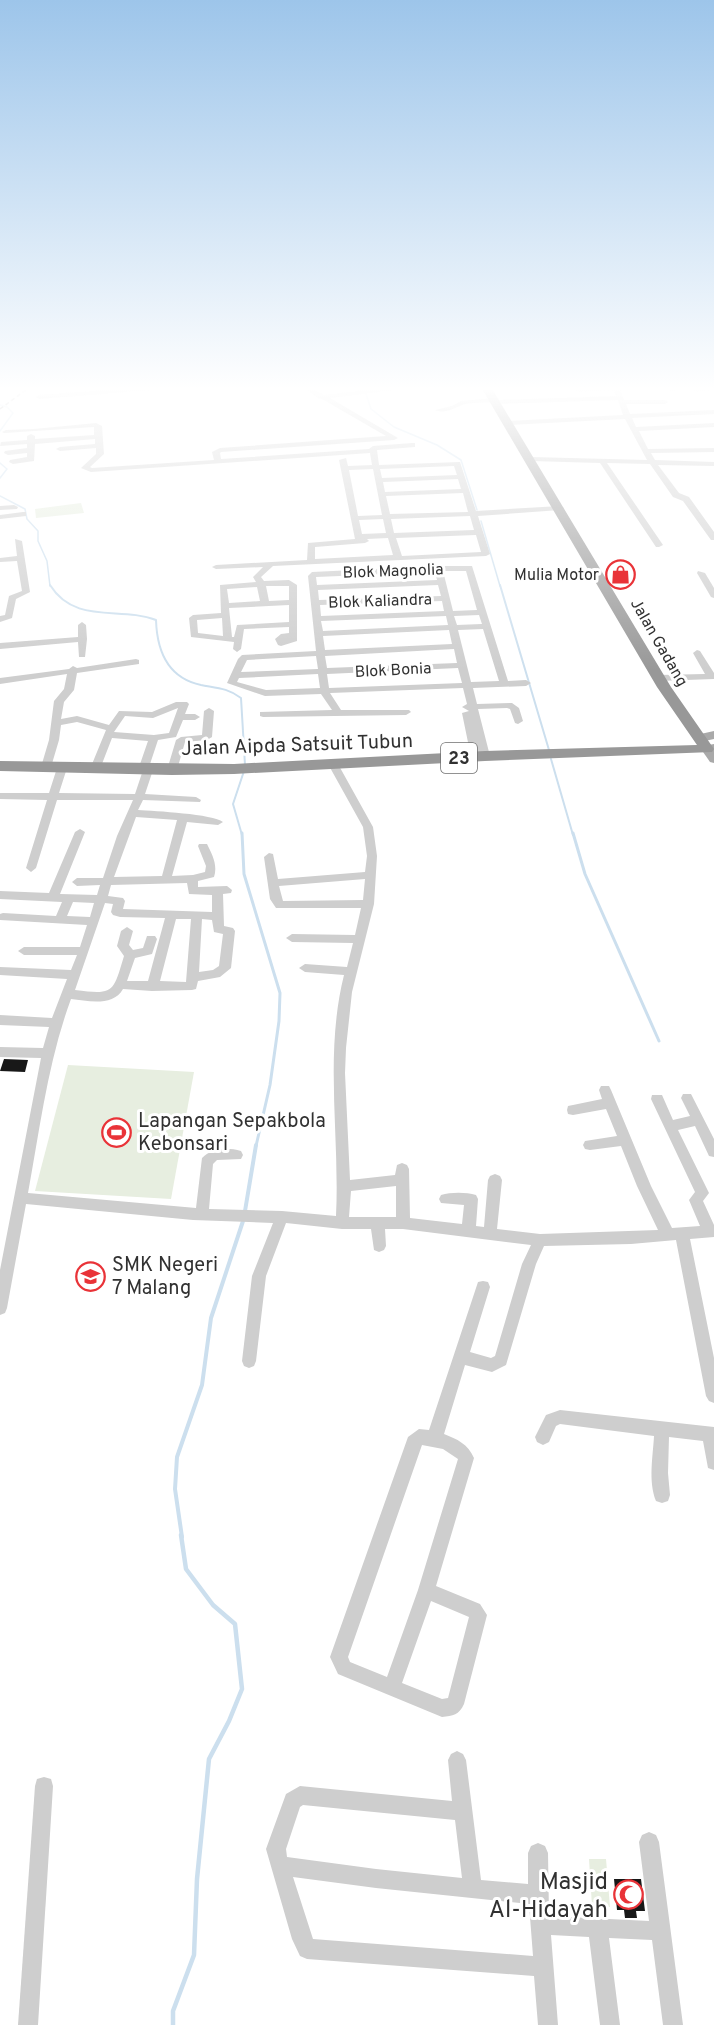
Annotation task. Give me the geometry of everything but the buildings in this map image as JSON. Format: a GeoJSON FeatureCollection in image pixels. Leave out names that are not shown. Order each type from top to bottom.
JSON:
{"type":"FeatureCollection","features":[{"type":"Feature","properties":{"kind":"highway","name":"Jalan Gadang"},"geometry":{"type":"LineString","coordinates":[[544,482],[658,678],[707,743]]}},
{"type":"Feature","properties":{"kind":"highway","name":"Jalan Aipda Satsuit Tubun"},"geometry":{"type":"LineString","coordinates":[[0,766],[145,770],[234,769],[667,750],[707,743]]}},
{"type":"Feature","properties":{"kind":"street"},"geometry":{"type":"LineString","coordinates":[[347,482],[359,539]]}},
{"type":"Feature","properties":{"kind":"street"},"geometry":{"type":"LineString","coordinates":[[379,482],[386,516],[398,557]]}},
{"type":"Feature","properties":{"kind":"street"},"geometry":{"type":"LineString","coordinates":[[216,567],[398,557],[402,559],[484,555],[486,553],[462,482]]}},
{"type":"Feature","properties":{"kind":"street"},"geometry":{"type":"LineString","coordinates":[[616,482],[659,545]]}},
{"type":"Feature","properties":{"kind":"street"},"geometry":{"type":"LineString","coordinates":[[666,482],[676,495],[686,499],[714,538]]}},
{"type":"Feature","properties":{"kind":"street"},"geometry":{"type":"LineString","coordinates":[[382,494],[465,491]]}},
{"type":"Feature","properties":{"kind":"street"},"geometry":{"type":"LineString","coordinates":[[0,508],[14,507]]}},
{"type":"Feature","properties":{"kind":"street"},"geometry":{"type":"LineString","coordinates":[[354,518],[524,510],[537,514],[561,511]]}},
{"type":"Feature","properties":{"kind":"street"},"geometry":{"type":"LineString","coordinates":[[2,522],[23,514]]}},
{"type":"Feature","properties":{"kind":"street"},"geometry":{"type":"LineString","coordinates":[[311,562],[311,545],[359,539],[479,532]]}},
{"type":"Feature","properties":{"kind":"street"},"geometry":{"type":"LineString","coordinates":[[0,619],[9,616],[11,598],[26,592],[18,541]]}},
{"type":"Feature","properties":{"kind":"street"},"geometry":{"type":"LineString","coordinates":[[0,560],[21,558]]}},
{"type":"Feature","properties":{"kind":"street"},"geometry":{"type":"LineString","coordinates":[[259,580],[271,564]]}},
{"type":"Feature","properties":{"kind":"street"},"geometry":{"type":"LineString","coordinates":[[241,566],[259,580],[265,603]]}},
{"type":"Feature","properties":{"kind":"street"},"geometry":{"type":"LineString","coordinates":[[436,569],[480,757]]}},
{"type":"Feature","properties":{"kind":"street","name":"Blok Magnolia"},"geometry":{"type":"LineString","coordinates":[[313,588],[312,576],[315,574],[470,569],[483,612]]}},
{"type":"Feature","properties":{"kind":"street"},"geometry":{"type":"LineString","coordinates":[[701,573],[714,595]]}},
{"type":"Feature","properties":{"kind":"street"},"geometry":{"type":"LineString","coordinates":[[227,628],[240,627],[291,632],[292,584],[259,580],[223,587],[228,640]]}},
{"type":"Feature","properties":{"kind":"street"},"geometry":{"type":"LineString","coordinates":[[339,714],[325,693],[313,588],[439,583]]}},
{"type":"Feature","properties":{"kind":"street","name":"Blok Kaliandra"},"geometry":{"type":"LineString","coordinates":[[316,603],[442,598]]}},
{"type":"Feature","properties":{"kind":"street"},"geometry":{"type":"LineString","coordinates":[[240,627],[238,645],[228,640],[196,637],[192,619],[265,603],[293,602]]}},
{"type":"Feature","properties":{"kind":"street"},"geometry":{"type":"LineString","coordinates":[[318,619],[483,612],[504,683]]}},
{"type":"Feature","properties":{"kind":"street"},"geometry":{"type":"LineString","coordinates":[[82,625],[82,655]]}},
{"type":"Feature","properties":{"kind":"street"},"geometry":{"type":"LineString","coordinates":[[320,634],[487,626]]}},
{"type":"Feature","properties":{"kind":"street"},"geometry":{"type":"LineString","coordinates":[[0,646],[82,639]]}},
{"type":"Feature","properties":{"kind":"street"},"geometry":{"type":"LineString","coordinates":[[454,646],[245,657],[242,659],[232,684],[266,693],[325,693],[526,683]]}},
{"type":"Feature","properties":{"kind":"street"},"geometry":{"type":"LineString","coordinates":[[697,653],[712,676]]}},
{"type":"Feature","properties":{"kind":"street"},"geometry":{"type":"LineString","coordinates":[[0,681],[136,662]]}},
{"type":"Feature","properties":{"kind":"street","name":"Blok Bonia"},"geometry":{"type":"LineString","coordinates":[[235,675],[460,665]]}},
{"type":"Feature","properties":{"kind":"street"},"geometry":{"type":"LineString","coordinates":[[46,767],[57,723],[59,701],[69,690],[73,669]]}},
{"type":"Feature","properties":{"kind":"street"},"geometry":{"type":"LineString","coordinates":[[658,678],[712,676]]}},
{"type":"Feature","properties":{"kind":"street"},"geometry":{"type":"LineString","coordinates":[[57,723],[77,719],[110,732],[154,738],[173,735],[184,704],[153,715],[122,713],[110,732],[95,769]]}},
{"type":"Feature","properties":{"kind":"street"},"geometry":{"type":"LineString","coordinates":[[470,707],[509,705],[514,708],[518,721]]}},
{"type":"Feature","properties":{"kind":"street"},"geometry":{"type":"LineString","coordinates":[[172,770],[181,740],[207,737],[209,711]]}},
{"type":"Feature","properties":{"kind":"street"},"geometry":{"type":"LineString","coordinates":[[262,714],[406,712]]}},
{"type":"Feature","properties":{"kind":"street"},"geometry":{"type":"LineString","coordinates":[[179,717],[195,717]]}},
{"type":"Feature","properties":{"kind":"street"},"geometry":{"type":"LineString","coordinates":[[0,1308],[48,1053],[56,1023],[84,951],[122,836],[139,797],[154,738]]}},
{"type":"Feature","properties":{"kind":"street"},"geometry":{"type":"LineString","coordinates":[[333,764],[368,827],[371,847],[369,904],[346,992],[339,1073],[344,1185],[342,1223]]}},
{"type":"Feature","properties":{"kind":"street"},"geometry":{"type":"LineString","coordinates":[[31,868],[52,796],[63,768]]}},
{"type":"Feature","properties":{"kind":"street"},"geometry":{"type":"LineString","coordinates":[[0,796],[139,797],[196,800]]}},
{"type":"Feature","properties":{"kind":"street"},"geometry":{"type":"LineString","coordinates":[[132,813],[180,816],[218,822]]}},
{"type":"Feature","properties":{"kind":"street"},"geometry":{"type":"LineString","coordinates":[[166,880],[183,818]]}},
{"type":"Feature","properties":{"kind":"street"},"geometry":{"type":"LineString","coordinates":[[53,898],[80,832]]}},
{"type":"Feature","properties":{"kind":"street"},"geometry":{"type":"LineString","coordinates":[[77,882],[192,879],[208,875],[212,871],[203,846]]}},
{"type":"Feature","properties":{"kind":"street"},"geometry":{"type":"LineString","coordinates":[[269,857],[276,899],[280,905],[369,904]]}},
{"type":"Feature","properties":{"kind":"street"},"geometry":{"type":"LineString","coordinates":[[274,883],[370,876]]}},
{"type":"Feature","properties":{"kind":"street"},"geometry":{"type":"LineString","coordinates":[[192,879],[193,891],[222,891],[218,928],[229,930],[225,968],[216,974],[193,977]]}},
{"type":"Feature","properties":{"kind":"street"},"geometry":{"type":"LineString","coordinates":[[0,895],[118,901],[118,913],[218,916]]}},
{"type":"Feature","properties":{"kind":"street"},"geometry":{"type":"LineString","coordinates":[[60,920],[69,899]]}},
{"type":"Feature","properties":{"kind":"street"},"geometry":{"type":"LineString","coordinates":[[152,987],[171,916]]}},
{"type":"Feature","properties":{"kind":"street"},"geometry":{"type":"LineString","coordinates":[[3,917],[94,921]]}},
{"type":"Feature","properties":{"kind":"street"},"geometry":{"type":"LineString","coordinates":[[122,985],[190,987],[193,977],[197,917]]}},
{"type":"Feature","properties":{"kind":"street"},"geometry":{"type":"LineString","coordinates":[[127,931],[123,946],[130,955]]}},
{"type":"Feature","properties":{"kind":"street"},"geometry":{"type":"LineString","coordinates":[[292,938],[359,939]]}},
{"type":"Feature","properties":{"kind":"street"},"geometry":{"type":"LineString","coordinates":[[130,955],[149,950],[152,939]]}},
{"type":"Feature","properties":{"kind":"street"},"geometry":{"type":"LineString","coordinates":[[24,951],[84,951]]}},
{"type":"Feature","properties":{"kind":"street"},"geometry":{"type":"LineString","coordinates":[[67,994],[106,998],[115,994],[122,985],[130,955]]}},
{"type":"Feature","properties":{"kind":"street"},"geometry":{"type":"LineString","coordinates":[[305,968],[350,971]]}},
{"type":"Feature","properties":{"kind":"street"},"geometry":{"type":"LineString","coordinates":[[0,971],[75,975]]}},
{"type":"Feature","properties":{"kind":"street"},"geometry":{"type":"LineString","coordinates":[[0,1020],[56,1023]]}},
{"type":"Feature","properties":{"kind":"street"},"geometry":{"type":"LineString","coordinates":[[0,1052],[48,1053]]}},
{"type":"Feature","properties":{"kind":"street"},"geometry":{"type":"LineString","coordinates":[[573,1110],[608,1097],[644,1186],[675,1234],[714,1396]]}},
{"type":"Feature","properties":{"kind":"street"},"geometry":{"type":"LineString","coordinates":[[687,1098],[714,1152]]}},
{"type":"Feature","properties":{"kind":"street"},"geometry":{"type":"LineString","coordinates":[[22,1198],[202,1214],[282,1217],[342,1223],[403,1223],[533,1239],[585,1240],[712,1231],[697,1204],[696,1200],[702,1193],[657,1099]]}},
{"type":"Feature","properties":{"kind":"street"},"geometry":{"type":"LineString","coordinates":[[670,1126],[698,1120]]}},
{"type":"Feature","properties":{"kind":"street"},"geometry":{"type":"LineString","coordinates":[[590,1145],[625,1140]]}},
{"type":"Feature","properties":{"kind":"street"},"geometry":{"type":"LineString","coordinates":[[202,1214],[207,1162],[214,1155],[236,1155]]}},
{"type":"Feature","properties":{"kind":"street"},"geometry":{"type":"LineString","coordinates":[[344,1185],[364,1185],[402,1175],[403,1223]]}},
{"type":"Feature","properties":{"kind":"street"},"geometry":{"type":"LineString","coordinates":[[490,1233],[495,1180]]}},
{"type":"Feature","properties":{"kind":"street"},"geometry":{"type":"LineString","coordinates":[[446,1199],[471,1199],[469,1230]]}},
{"type":"Feature","properties":{"kind":"street"},"geometry":{"type":"LineString","coordinates":[[249,1361],[259,1276],[282,1217]]}},
{"type":"Feature","properties":{"kind":"street"},"geometry":{"type":"LineString","coordinates":[[378,1223],[379,1246]]}},
{"type":"Feature","properties":{"kind":"street"},"geometry":{"type":"LineString","coordinates":[[460,1357],[492,1365],[501,1360],[529,1264],[533,1239]]}},
{"type":"Feature","properties":{"kind":"street"},"geometry":{"type":"LineString","coordinates":[[434,1440],[483,1287]]}},
{"type":"Feature","properties":{"kind":"street"},"geometry":{"type":"LineString","coordinates":[[543,1437],[551,1420],[560,1417],[712,1435],[714,1462]]}},
{"type":"Feature","properties":{"kind":"street"},"geometry":{"type":"LineString","coordinates":[[662,1428],[662,1495]]}},
{"type":"Feature","properties":{"kind":"street"},"geometry":{"type":"LineString","coordinates":[[392,1689],[426,1590],[466,1458],[461,1450],[423,1437],[414,1442],[339,1658],[344,1668],[392,1689],[442,1708],[452,1707],[455,1704],[478,1615],[474,1610],[426,1590]]}},
{"type":"Feature","properties":{"kind":"street"},"geometry":{"type":"LineString","coordinates":[[457,1760],[473,1889]]}},
{"type":"Feature","properties":{"kind":"street"},"geometry":{"type":"LineString","coordinates":[[28,2025],[44,1786]]}},
{"type":"Feature","properties":{"kind":"street"},"geometry":{"type":"LineString","coordinates":[[463,1811],[300,1795],[293,1801],[276,1849],[303,1945],[307,1949],[543,1967]]}},
{"type":"Feature","properties":{"kind":"street"},"geometry":{"type":"LineString","coordinates":[[649,1842],[673,2025]]}},
{"type":"Feature","properties":{"kind":"street"},"geometry":{"type":"LineString","coordinates":[[538,1853],[538,1895],[548,2025]]}},
{"type":"Feature","properties":{"kind":"street"},"geometry":{"type":"LineString","coordinates":[[280,1865],[330,1874],[538,1895]]}},
{"type":"Feature","properties":{"kind":"street"},"geometry":{"type":"LineString","coordinates":[[540,1926],[661,1931]]}},
{"type":"Feature","properties":{"kind":"street"},"geometry":{"type":"LineString","coordinates":[[598,1928],[610,2025]]}},
{"type":"Feature","properties":{"kind":"shaded area"},"geometry":{"type":"Polygon","coordinates":[[[81,503],[84,513],[36,518],[35,509],[81,503]]]}},
{"type":"Feature","properties":{"kind":"shaded area","name":"Lapangan Sepakbola Kebonsari"},"geometry":{"type":"Polygon","coordinates":[[[68,1065],[194,1072],[171,1199],[35,1191],[68,1065]]]}},
{"type":"Feature","properties":{"kind":"shaded area"},"geometry":{"type":"Polygon","coordinates":[[[589,1859],[606,1859],[610,1907],[592,1906],[589,1859]]]}},
{"type":"Feature","properties":{"kind":"waterway"},"geometry":{"type":"LineString","coordinates":[[468,482],[477,510]]}},
{"type":"Feature","properties":{"kind":"waterway"},"geometry":{"type":"LineString","coordinates":[[0,496],[25,509],[27,519],[38,531],[38,541],[47,561],[50,586]]}},
{"type":"Feature","properties":{"kind":"waterway"},"geometry":{"type":"LineString","coordinates":[[481,521],[500,586]]}},
{"type":"Feature","properties":{"kind":"waterway"},"geometry":{"type":"LineString","coordinates":[[50,585],[60,597],[85,610],[128,614],[156,620],[162,652],[173,670],[190,681],[227,690],[241,698],[245,765]]}},
{"type":"Feature","properties":{"kind":"waterway"},"geometry":{"type":"LineString","coordinates":[[500,585],[549,750]]}},
{"type":"Feature","properties":{"kind":"waterway"},"geometry":{"type":"LineString","coordinates":[[551,759],[573,835]]}},
{"type":"Feature","properties":{"kind":"waterway"},"geometry":{"type":"LineString","coordinates":[[242,835],[233,804],[244,771]]}},
{"type":"Feature","properties":{"kind":"waterway"},"geometry":{"type":"LineString","coordinates":[[242,833],[244,874],[280,993],[279,1021],[270,1085],[256,1146]]}},
{"type":"Feature","properties":{"kind":"waterway"},"geometry":{"type":"LineString","coordinates":[[573,833],[585,874],[659,1041]]}},
{"type":"Feature","properties":{"kind":"waterway"},"geometry":{"type":"LineString","coordinates":[[245,1211],[256,1145]]}},
{"type":"Feature","properties":{"kind":"waterway"},"geometry":{"type":"LineString","coordinates":[[182,1537],[175,1489],[177,1457],[202,1385],[211,1318],[244,1218]]}},
{"type":"Feature","properties":{"kind":"waterway"},"geometry":{"type":"LineString","coordinates":[[173,2025],[173,2011],[194,1955],[197,1879],[209,1759],[229,1721],[242,1689],[235,1624],[213,1605],[186,1569],[181,1535]]}},
{"type":"Feature","properties":{"kind":"place","name":"Mulia Motor"},"geometry":{"type":"Point","coordinates":[620,574]}},
{"type":"Feature","properties":{"kind":"place","name":"Lapangan Sepakbola Kebonsari"},"geometry":{"type":"Point","coordinates":[117,1132]}},
{"type":"Feature","properties":{"kind":"place","name":"SMK Negeri 7 Malang"},"geometry":{"type":"Point","coordinates":[91,1276]}},
{"type":"Feature","properties":{"kind":"place","name":"Masjid Al-Hidayah"},"geometry":{"type":"Point","coordinates":[629,1895]}}]}
